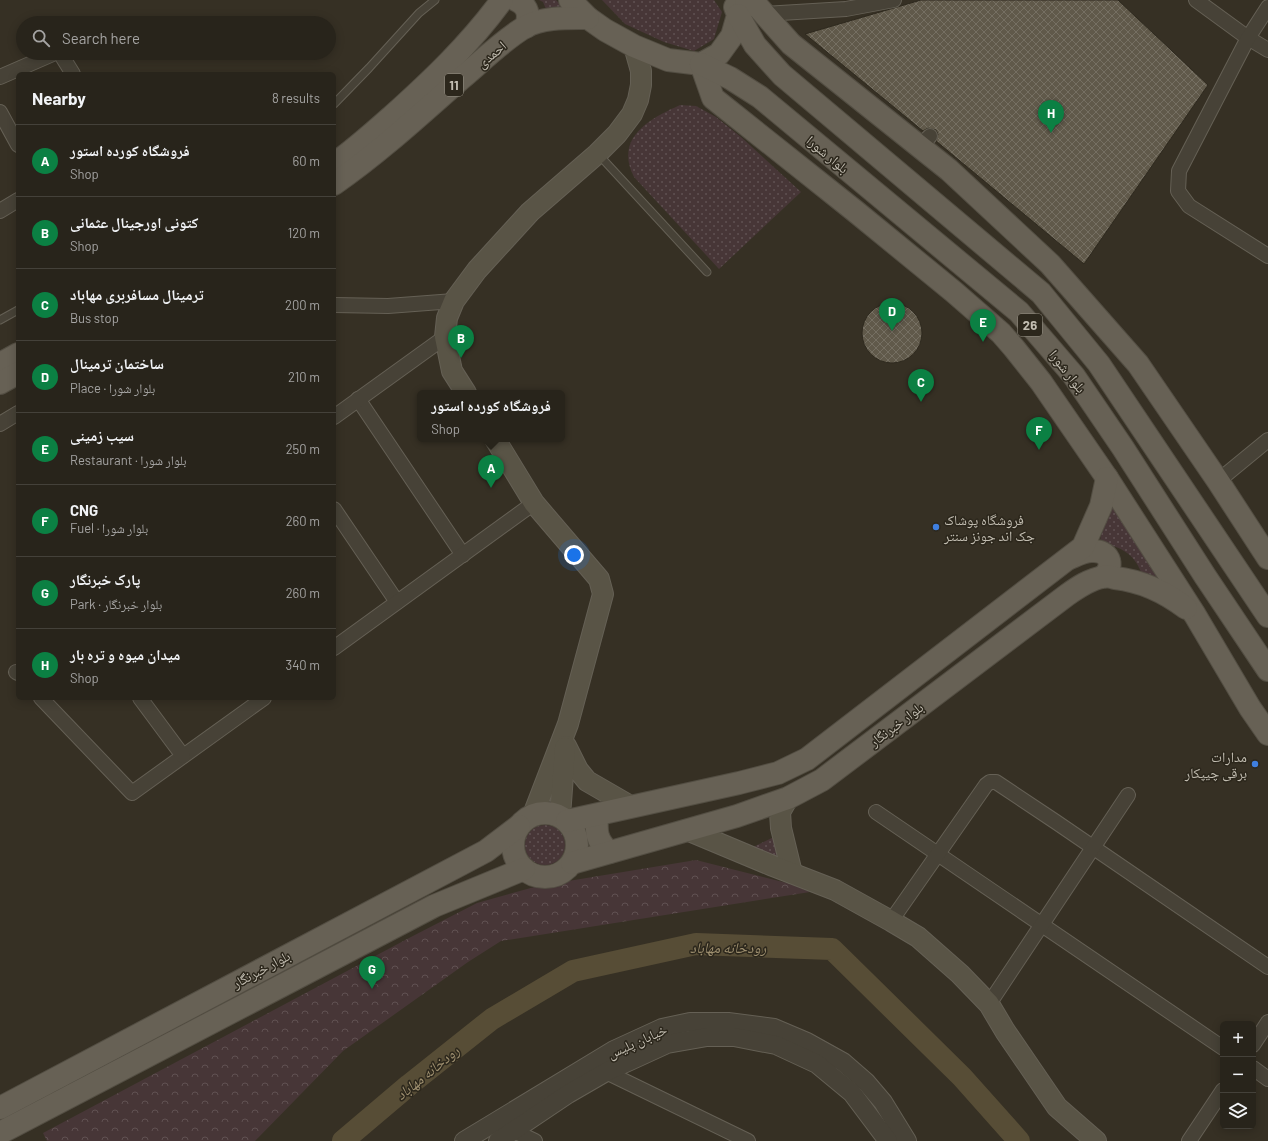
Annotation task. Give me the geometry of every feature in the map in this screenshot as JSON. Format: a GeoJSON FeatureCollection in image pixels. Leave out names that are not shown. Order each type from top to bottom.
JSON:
{"type":"FeatureCollection","features":[{"type":"Feature","properties":{"kind":"main road","name":"احمدی"},"geometry":{"type":"LineString","coordinates":[[336,162],[372,134],[441,71],[506,0]]}},
{"type":"Feature","properties":{"kind":"main road"},"geometry":{"type":"LineString","coordinates":[[506,0],[524,5],[528,11],[526,27]]}},
{"type":"Feature","properties":{"kind":"main road","name":"بلوار شورا"},"geometry":{"type":"LineString","coordinates":[[570,0],[588,18],[605,30],[634,46],[668,60],[701,64],[730,78],[760,97],[1019,312],[1074,376],[1123,448],[1205,576],[1268,670]]}},
{"type":"Feature","properties":{"kind":"main road","name":"بلوار شورا"},"geometry":{"type":"LineString","coordinates":[[739,5],[755,45],[782,75],[1042,293],[1099,364],[1268,616]]}},
{"type":"Feature","properties":{"kind":"main road"},"geometry":{"type":"LineString","coordinates":[[1268,558],[1218,481],[1138,364],[1050,264],[949,170],[925,141],[791,44],[760,8],[739,5],[732,36],[719,54],[701,64],[713,98],[855,211],[954,292],[1001,333],[1041,382],[1108,478],[1259,713],[1268,734]]}},
{"type":"Feature","properties":{"kind":"main road","name":"احمدی"},"geometry":{"type":"LineString","coordinates":[[336,183],[382,148],[489,56],[526,27],[546,20],[588,18]]}},
{"type":"Feature","properties":{"kind":"main road"},"geometry":{"type":"LineString","coordinates":[[464,390],[452,371],[445,337],[447,318],[454,301],[477,270],[530,212],[597,154],[617,134],[632,114],[638,100],[642,71],[634,46]]}},
{"type":"Feature","properties":{"kind":"main road"},"geometry":{"type":"LineString","coordinates":[[760,97],[756,86],[758,78],[763,72],[770,71],[782,75]]}},
{"type":"Feature","properties":{"kind":"main road"},"geometry":{"type":"LineString","coordinates":[[814,142],[855,211]]}},
{"type":"Feature","properties":{"kind":"main road"},"geometry":{"type":"LineString","coordinates":[[0,364],[16,355]]}},
{"type":"Feature","properties":{"kind":"main road"},"geometry":{"type":"LineString","coordinates":[[0,383],[16,374]]}},
{"type":"Feature","properties":{"kind":"main road"},"geometry":{"type":"LineString","coordinates":[[497,442],[534,503],[599,579],[603,594],[568,724],[526,821],[515,834],[513,843],[514,852],[518,861],[524,869],[531,873],[540,876],[549,876],[566,870],[576,855],[577,846],[573,828],[563,819],[551,813],[542,813],[526,821]]}},
{"type":"Feature","properties":{"kind":"main road","name":"بلوار خبرنگار"},"geometry":{"type":"LineString","coordinates":[[563,819],[597,815],[739,783],[778,773],[807,759],[1084,547],[1101,506],[1108,478]]}},
{"type":"Feature","properties":{"kind":"main road"},"geometry":{"type":"LineString","coordinates":[[1067,560],[1092,550],[1103,553],[1110,561],[1110,567],[1104,576]]}},
{"type":"Feature","properties":{"kind":"main road"},"geometry":{"type":"LineString","coordinates":[[1104,576],[1126,579],[1148,585],[1171,596],[1195,615]]}},
{"type":"Feature","properties":{"kind":"main road","name":"بلوار خبرنگار"},"geometry":{"type":"LineString","coordinates":[[572,863],[738,816],[788,798],[822,780],[1067,595],[1082,585],[1104,576]]}},
{"type":"Feature","properties":{"kind":"main road"},"geometry":{"type":"LineString","coordinates":[[563,819],[568,724]]}},
{"type":"Feature","properties":{"kind":"main road"},"geometry":{"type":"LineString","coordinates":[[566,746],[578,770],[587,781],[632,807]]}},
{"type":"Feature","properties":{"kind":"main road"},"geometry":{"type":"LineString","coordinates":[[788,798],[780,812],[781,828],[792,873]]}},
{"type":"Feature","properties":{"kind":"main road"},"geometry":{"type":"LineString","coordinates":[[597,815],[597,836],[601,844],[608,852]]}},
{"type":"Feature","properties":{"kind":"main road","name":"بلوار خبرنگار"},"geometry":{"type":"LineString","coordinates":[[0,1108],[486,851],[526,821]]}},
{"type":"Feature","properties":{"kind":"main road"},"geometry":{"type":"LineString","coordinates":[[687,830],[741,854],[835,890],[918,937],[960,974],[989,1004],[1005,1032],[1057,1107],[1096,1141]]}},
{"type":"Feature","properties":{"kind":"main road"},"geometry":{"type":"LineString","coordinates":[[486,851],[493,855],[498,861],[502,878]]}},
{"type":"Feature","properties":{"kind":"main road","name":"بلوار خبرنگار"},"geometry":{"type":"LineString","coordinates":[[0,1132],[434,906],[524,869]]}},
{"type":"Feature","properties":{"kind":"street"},"geometry":{"type":"LineString","coordinates":[[764,14],[846,9],[894,0]]}},
{"type":"Feature","properties":{"kind":"street"},"geometry":{"type":"LineString","coordinates":[[1196,0],[1248,38],[1268,50]]}},
{"type":"Feature","properties":{"kind":"street"},"geometry":{"type":"LineString","coordinates":[[1268,7],[1248,38],[1179,171],[1178,191],[1189,206],[1268,256]]}},
{"type":"Feature","properties":{"kind":"street"},"geometry":{"type":"LineString","coordinates":[[0,77],[39,60]]}},
{"type":"Feature","properties":{"kind":"street"},"geometry":{"type":"LineString","coordinates":[[64,60],[72,72]]}},
{"type":"Feature","properties":{"kind":"street"},"geometry":{"type":"LineString","coordinates":[[0,112],[16,141]]}},
{"type":"Feature","properties":{"kind":"street"},"geometry":{"type":"LineString","coordinates":[[0,211],[16,201]]}},
{"type":"Feature","properties":{"kind":"street"},"geometry":{"type":"LineString","coordinates":[[336,305],[388,306],[454,301]]}},
{"type":"Feature","properties":{"kind":"street"},"geometry":{"type":"LineString","coordinates":[[336,416],[445,337]]}},
{"type":"Feature","properties":{"kind":"street"},"geometry":{"type":"LineString","coordinates":[[358,400],[463,555]]}},
{"type":"Feature","properties":{"kind":"street"},"geometry":{"type":"LineString","coordinates":[[0,424],[16,414]]}},
{"type":"Feature","properties":{"kind":"street"},"geometry":{"type":"LineString","coordinates":[[1218,481],[1268,440]]}},
{"type":"Feature","properties":{"kind":"street"},"geometry":{"type":"LineString","coordinates":[[336,647],[534,503]]}},
{"type":"Feature","properties":{"kind":"street"},"geometry":{"type":"LineString","coordinates":[[336,512],[397,602]]}},
{"type":"Feature","properties":{"kind":"street"},"geometry":{"type":"LineString","coordinates":[[43,700],[132,793],[183,756],[248,703],[258,700]]}},
{"type":"Feature","properties":{"kind":"street"},"geometry":{"type":"LineString","coordinates":[[141,700],[183,756]]}},
{"type":"Feature","properties":{"kind":"street"},"geometry":{"type":"LineString","coordinates":[[891,921],[986,785],[990,782],[996,782],[1268,967]]}},
{"type":"Feature","properties":{"kind":"street"},"geometry":{"type":"LineString","coordinates":[[989,1004],[1128,795]]}},
{"type":"Feature","properties":{"kind":"street"},"geometry":{"type":"LineString","coordinates":[[876,812],[1220,1046]]}},
{"type":"Feature","properties":{"kind":"street","name":"خیابان پلیس"},"geometry":{"type":"LineString","coordinates":[[498,1141],[568,1094],[690,1022],[728,1022],[774,1028],[807,1042],[842,1062],[866,1082],[883,1102],[907,1141]]}},
{"type":"Feature","properties":{"kind":"street"},"geometry":{"type":"LineString","coordinates":[[1256,1040],[1268,1022]]}},
{"type":"Feature","properties":{"kind":"street","name":"خیابان پلیس"},"geometry":{"type":"LineString","coordinates":[[464,1141],[614,1050],[665,1036],[734,1037],[776,1045],[817,1064],[852,1093],[888,1141]]}},
{"type":"Feature","properties":{"kind":"street"},"geometry":{"type":"LineString","coordinates":[[1256,1070],[1268,1079]]}},
{"type":"Feature","properties":{"kind":"street"},"geometry":{"type":"LineString","coordinates":[[606,1072],[748,1141]]}},
{"type":"Feature","properties":{"kind":"street"},"geometry":{"type":"LineString","coordinates":[[1189,1141],[1221,1093]]}},
{"type":"Feature","properties":{"kind":"street"},"geometry":{"type":"LineString","coordinates":[[514,1131],[535,1141]]}},
{"type":"Feature","properties":{"kind":"lane"},"geometry":{"type":"LineString","coordinates":[[336,102],[419,13],[435,0]]}},
{"type":"Feature","properties":{"kind":"lane"},"geometry":{"type":"LineString","coordinates":[[597,154],[707,272]]}},
{"type":"Feature","properties":{"kind":"lane"},"geometry":{"type":"LineString","coordinates":[[0,320],[16,311]]}},
{"type":"Feature","properties":{"kind":"green space"},"geometry":{"type":"Polygon","coordinates":[[[539,0],[556,0],[567,11],[548,14],[543,2],[539,0]]]}},
{"type":"Feature","properties":{"kind":"green space"},"geometry":{"type":"Polygon","coordinates":[[[602,0],[714,0],[722,12],[714,39],[694,51],[664,42],[625,24],[602,0]]]}},
{"type":"Feature","properties":{"kind":"green space"},"geometry":{"type":"Polygon","coordinates":[[[680,105],[696,106],[716,117],[741,137],[801,192],[719,269],[634,177],[629,163],[628,151],[638,132],[657,117],[680,105]]]}},
{"type":"Feature","properties":{"kind":"green space"},"geometry":{"type":"Polygon","coordinates":[[[1108,500],[1168,589],[1143,577],[1136,562],[1127,553],[1100,541],[1108,500]]]}},
{"type":"Feature","properties":{"kind":"green space"},"geometry":{"type":"Polygon","coordinates":[[[549,825],[556,828],[562,834],[565,845],[564,853],[556,862],[549,865],[541,865],[534,862],[526,853],[525,841],[528,834],[537,826],[549,825]]]}},
{"type":"Feature","properties":{"kind":"green space"},"geometry":{"type":"Polygon","coordinates":[[[778,835],[783,865],[747,850],[778,835]]]}},
{"type":"Feature","properties":{"kind":"green space"},"geometry":{"type":"Polygon","coordinates":[[[696,860],[787,883],[810,892],[501,941],[468,962],[343,1051],[255,1141],[47,1141],[43,1133],[477,903],[538,886],[696,860]]]}},
{"type":"Feature","properties":{"kind":"building"},"geometry":{"type":"Polygon","coordinates":[[[921,0],[1118,0],[1208,85],[1084,264],[936,141],[938,134],[936,130],[928,128],[923,131],[805,34],[921,0]]]}},
{"type":"Feature","properties":{"kind":"building"},"geometry":{"type":"Polygon","coordinates":[[[892,303],[908,308],[913,312],[917,317],[922,333],[917,349],[913,354],[908,358],[892,363],[876,358],[871,354],[867,349],[862,333],[867,317],[871,312],[876,308],[892,303]]]}},
{"type":"Feature","properties":{"kind":"waterway","name":"رودخانه مهاباد"},"geometry":{"type":"LineString","coordinates":[[343,1141],[409,1085],[492,1019],[573,971],[696,944],[832,949],[962,1077],[1019,1141]]}},
{"type":"Feature","properties":{"kind":"place","name":"میدان میوه و تره بار"},"geometry":{"type":"Point","coordinates":[1051,133]}},
{"type":"Feature","properties":{"kind":"place","name":"ساختمان ترمینال"},"geometry":{"type":"Point","coordinates":[892,331]}},
{"type":"Feature","properties":{"kind":"place","name":"سیب زمینی"},"geometry":{"type":"Point","coordinates":[983,342]}},
{"type":"Feature","properties":{"kind":"place","name":"کتونی اورجینال عثمانی"},"geometry":{"type":"Point","coordinates":[461,358]}},
{"type":"Feature","properties":{"kind":"place","name":"ترمینال مسافربری مهاباد"},"geometry":{"type":"Point","coordinates":[921,402]}},
{"type":"Feature","properties":{"kind":"place","name":"CNG"},"geometry":{"type":"Point","coordinates":[1039,450]}},
{"type":"Feature","properties":{"kind":"place","name":"فروشگاه کورده استور"},"geometry":{"type":"Point","coordinates":[491,488]}},
{"type":"Feature","properties":{"kind":"place","name":"فروشگاه پوشاک جک اند جونز سنتر"},"geometry":{"type":"Point","coordinates":[936,527]}},
{"type":"Feature","properties":{"kind":"place","name":"مدارات برقی چیپکار"},"geometry":{"type":"Point","coordinates":[1255,764]}},
{"type":"Feature","properties":{"kind":"place","name":"پارک خبرنگار"},"geometry":{"type":"Point","coordinates":[372,989]}}]}
